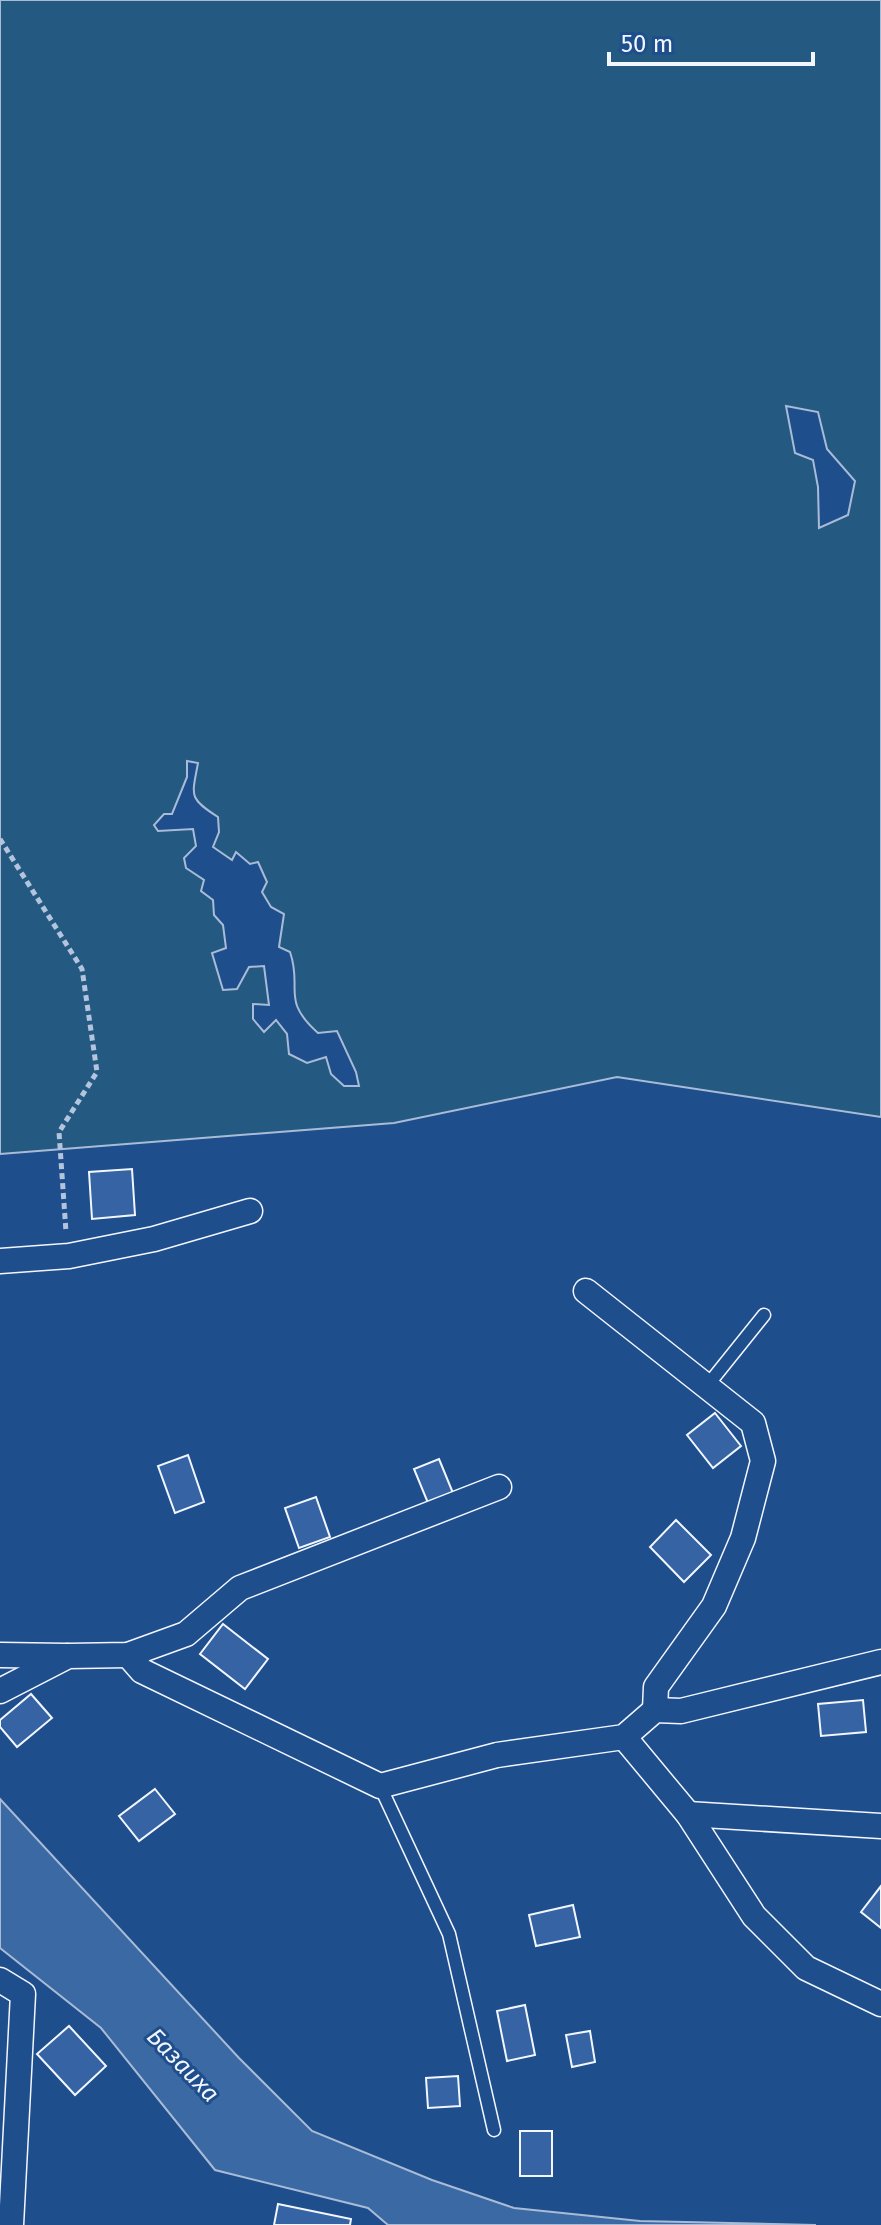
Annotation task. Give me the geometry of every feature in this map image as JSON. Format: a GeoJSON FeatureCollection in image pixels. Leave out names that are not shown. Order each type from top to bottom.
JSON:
{"type":"FeatureCollection","features":[{"type":"Feature","properties":{"kind":"street"},"geometry":{"type":"LineString","coordinates":[[0,1261],[69,1256],[154,1239],[250,1211]]}},
{"type":"Feature","properties":{"kind":"street"},"geometry":{"type":"LineString","coordinates":[[586,1291],[753,1423],[763,1461],[743,1538],[714,1606],[656,1687],[655,1710]]}},
{"type":"Feature","properties":{"kind":"street"},"geometry":{"type":"LineString","coordinates":[[0,1655],[128,1655],[186,1634],[240,1588],[499,1487]]}},
{"type":"Feature","properties":{"kind":"street"},"geometry":{"type":"LineString","coordinates":[[128,1655],[142,1671],[380,1786],[497,1755],[624,1737],[655,1710],[681,1711],[881,1662]]}},
{"type":"Feature","properties":{"kind":"street"},"geometry":{"type":"LineString","coordinates":[[0,1691],[68,1656]]}},
{"type":"Feature","properties":{"kind":"street"},"geometry":{"type":"LineString","coordinates":[[624,1737],[688,1814],[754,1916],[806,1968],[881,2004]]}},
{"type":"Feature","properties":{"kind":"street"},"geometry":{"type":"LineString","coordinates":[[688,1814],[881,1826]]}},
{"type":"Feature","properties":{"kind":"street"},"geometry":{"type":"LineString","coordinates":[[0,1980],[23,1994],[11,2225]]}},
{"type":"Feature","properties":{"kind":"lane"},"geometry":{"type":"LineString","coordinates":[[707,1386],[764,1315]]}},
{"type":"Feature","properties":{"kind":"lane"},"geometry":{"type":"LineString","coordinates":[[380,1786],[449,1934],[494,2130]]}},
{"type":"Feature","properties":{"kind":"path"},"geometry":{"type":"LineString","coordinates":[[0,839],[82,969],[97,1072],[59,1132],[69,1256]]}},
{"type":"Feature","properties":{"kind":"shaded area"},"geometry":{"type":"Polygon","coordinates":[[[0,0],[881,0],[881,1117],[617,1077],[394,1123],[0,1154],[0,0]],[[786,406],[795,453],[813,460],[818,487],[819,528],[848,515],[855,481],[827,449],[818,412],[786,406]],[[187,761],[187,777],[172,814],[164,814],[154,825],[158,831],[193,829],[196,846],[184,858],[186,868],[204,880],[201,891],[213,900],[214,915],[223,925],[226,948],[212,953],[223,990],[237,989],[249,967],[264,966],[269,1005],[253,1004],[253,1019],[264,1032],[276,1020],[287,1034],[289,1054],[307,1063],[326,1057],[331,1074],[344,1086],[359,1086],[356,1072],[337,1031],[318,1033],[299,1011],[290,952],[279,947],[284,914],[271,907],[262,892],[267,882],[258,862],[250,864],[236,852],[232,860],[213,847],[219,832],[218,817],[201,805],[194,795],[198,763],[187,761]]]}},
{"type":"Feature","properties":{"kind":"water","name":"Базаиха"},"geometry":{"type":"Polygon","coordinates":[[[0,1799],[239,2058],[312,2131],[432,2180],[514,2208],[640,2221],[816,2225],[388,2225],[368,2208],[215,2170],[101,2028],[0,1948],[0,1799]]]}},
{"type":"Feature","properties":{"kind":"building"},"geometry":{"type":"Polygon","coordinates":[[[132,1169],[135,1215],[92,1219],[89,1172],[132,1169]]]}},
{"type":"Feature","properties":{"kind":"building"},"geometry":{"type":"Polygon","coordinates":[[[715,1413],[741,1446],[713,1468],[687,1435],[715,1413]]]}},
{"type":"Feature","properties":{"kind":"building"},"geometry":{"type":"Polygon","coordinates":[[[188,1455],[204,1502],[175,1513],[158,1466],[188,1455]]]}},
{"type":"Feature","properties":{"kind":"building"},"geometry":{"type":"Polygon","coordinates":[[[439,1459],[453,1493],[428,1503],[414,1469],[439,1459]]]}},
{"type":"Feature","properties":{"kind":"building"},"geometry":{"type":"Polygon","coordinates":[[[316,1497],[330,1537],[299,1548],[285,1508],[316,1497]]]}},
{"type":"Feature","properties":{"kind":"building"},"geometry":{"type":"Polygon","coordinates":[[[676,1520],[711,1555],[684,1582],[650,1547],[676,1520]]]}},
{"type":"Feature","properties":{"kind":"building"},"geometry":{"type":"Polygon","coordinates":[[[223,1624],[268,1659],[245,1689],[200,1654],[223,1624]]]}},
{"type":"Feature","properties":{"kind":"building"},"geometry":{"type":"Polygon","coordinates":[[[31,1694],[52,1718],[17,1747],[0,1727],[0,1720],[31,1694]]]}},
{"type":"Feature","properties":{"kind":"building"},"geometry":{"type":"Polygon","coordinates":[[[863,1700],[866,1732],[821,1736],[818,1704],[863,1700]]]}},
{"type":"Feature","properties":{"kind":"building"},"geometry":{"type":"Polygon","coordinates":[[[155,1789],[175,1814],[139,1841],[119,1816],[155,1789]]]}},
{"type":"Feature","properties":{"kind":"building"},"geometry":{"type":"Polygon","coordinates":[[[881,1886],[881,1928],[861,1912],[881,1886]]]}},
{"type":"Feature","properties":{"kind":"building"},"geometry":{"type":"Polygon","coordinates":[[[573,1905],[580,1937],[536,1946],[529,1915],[573,1905]]]}},
{"type":"Feature","properties":{"kind":"building"},"geometry":{"type":"Polygon","coordinates":[[[525,2005],[535,2055],[507,2061],[497,2011],[525,2005]]]}},
{"type":"Feature","properties":{"kind":"building"},"geometry":{"type":"Polygon","coordinates":[[[69,2026],[106,2066],[75,2095],[37,2054],[69,2026]]]}},
{"type":"Feature","properties":{"kind":"building"},"geometry":{"type":"Polygon","coordinates":[[[590,2031],[595,2062],[572,2067],[566,2035],[590,2031]]]}},
{"type":"Feature","properties":{"kind":"building"},"geometry":{"type":"Polygon","coordinates":[[[458,2076],[460,2106],[428,2108],[426,2078],[458,2076]]]}},
{"type":"Feature","properties":{"kind":"building"},"geometry":{"type":"Polygon","coordinates":[[[520,2131],[552,2131],[552,2176],[520,2176],[520,2131]]]}},
{"type":"Feature","properties":{"kind":"building"},"geometry":{"type":"Polygon","coordinates":[[[278,2204],[351,2219],[350,2225],[274,2225],[278,2204]]]}}]}
